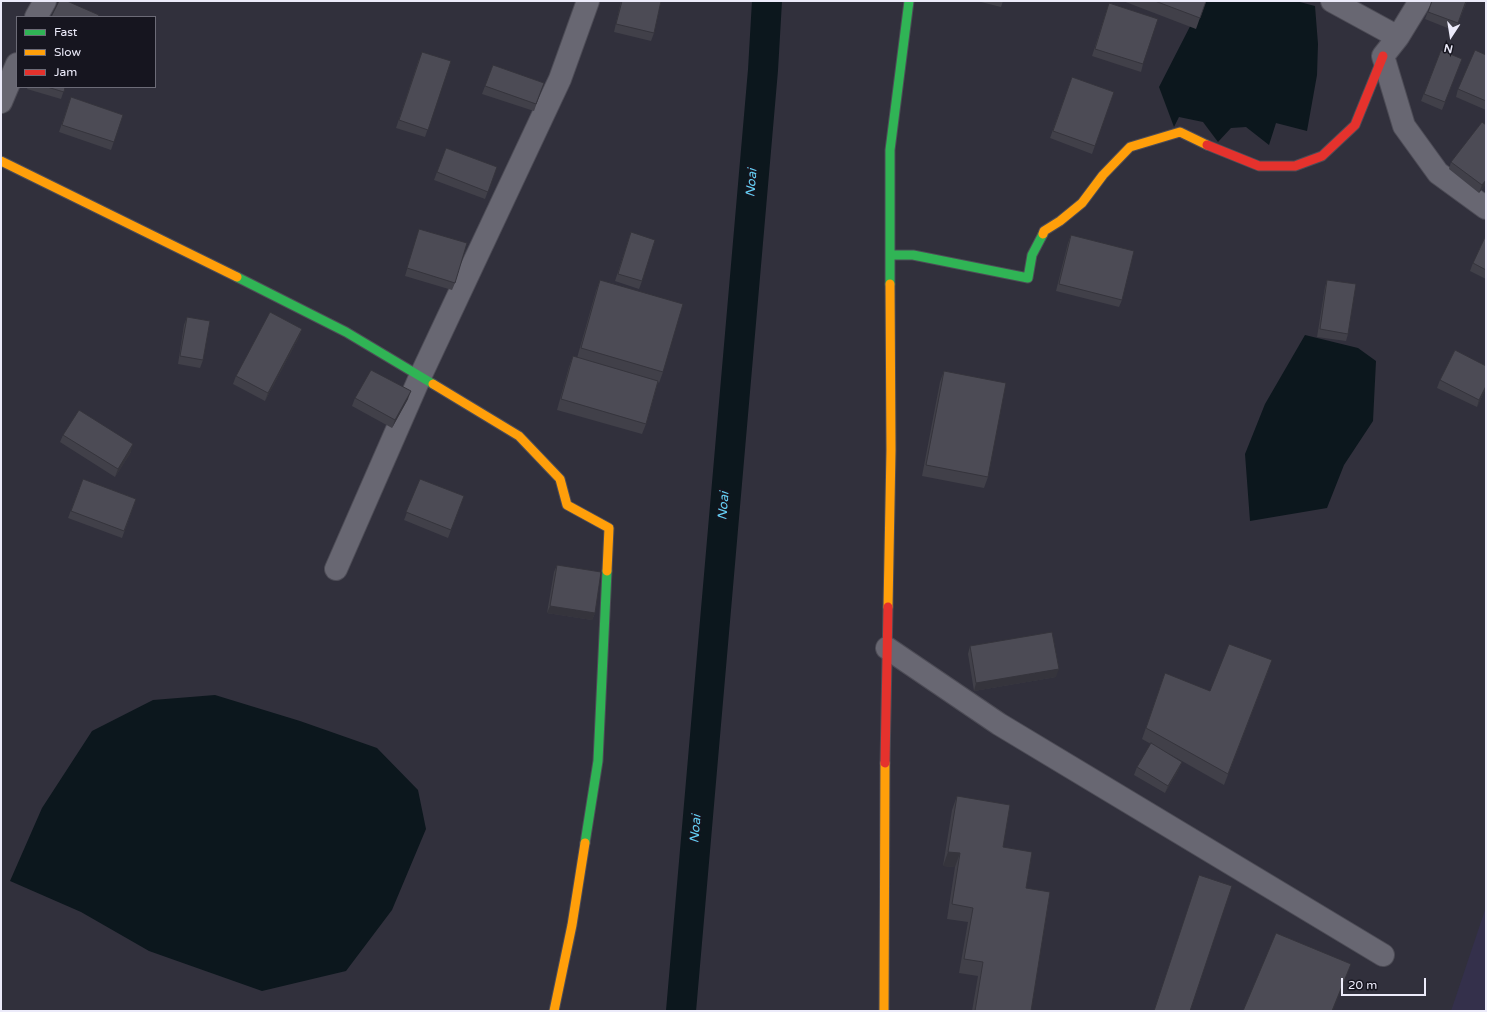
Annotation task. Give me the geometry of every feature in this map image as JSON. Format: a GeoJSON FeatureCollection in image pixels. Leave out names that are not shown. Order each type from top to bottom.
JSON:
{"type":"FeatureCollection","features":[{"type":"Feature","properties":{"kind":"street"},"geometry":{"type":"LineString","coordinates":[[37,16],[45,1]]}},
{"type":"Feature","properties":{"kind":"street"},"geometry":{"type":"LineString","coordinates":[[336,569],[420,377],[560,79],[588,1]]}},
{"type":"Feature","properties":{"kind":"street"},"geometry":{"type":"LineString","coordinates":[[884,1011],[884,832],[891,450],[890,150],[909,1]]}},
{"type":"Feature","properties":{"kind":"street"},"geometry":{"type":"LineString","coordinates":[[1332,1],[1398,37]]}},
{"type":"Feature","properties":{"kind":"street"},"geometry":{"type":"LineString","coordinates":[[890,255],[913,255],[1028,278],[1032,255],[1044,231],[1060,221],[1082,203],[1103,175],[1130,147],[1180,132],[1219,151],[1259,166],[1295,166],[1322,156],[1355,125],[1382,56],[1398,37],[1420,1]]}},
{"type":"Feature","properties":{"kind":"street"},"geometry":{"type":"LineString","coordinates":[[1382,56],[1404,126],[1438,173],[1486,208]]}},
{"type":"Feature","properties":{"kind":"street"},"geometry":{"type":"LineString","coordinates":[[1,102],[16,66]]}},
{"type":"Feature","properties":{"kind":"street"},"geometry":{"type":"LineString","coordinates":[[1,161],[129,222],[339,328],[519,436],[560,479],[567,504],[609,528],[598,761],[572,925],[554,1011]]}},
{"type":"Feature","properties":{"kind":"street"},"geometry":{"type":"LineString","coordinates":[[887,648],[999,724],[1383,955]]}},
{"type":"Feature","properties":{"kind":"shaded area"},"geometry":{"type":"Polygon","coordinates":[[[1203,1],[1296,1],[1315,6],[1318,44],[1317,75],[1307,131],[1276,123],[1269,145],[1246,127],[1231,128],[1218,142],[1203,122],[1179,117],[1174,127],[1159,87],[1203,1]]]}},
{"type":"Feature","properties":{"kind":"shaded area"},"geometry":{"type":"Polygon","coordinates":[[[1305,335],[1358,348],[1376,361],[1373,421],[1344,465],[1327,508],[1250,521],[1245,454],[1265,404],[1305,335]]]}},
{"type":"Feature","properties":{"kind":"shaded area"},"geometry":{"type":"Polygon","coordinates":[[[215,695],[300,721],[377,748],[418,790],[426,829],[392,910],[346,971],[262,991],[149,951],[81,912],[10,881],[42,808],[92,731],[153,700],[215,695]]]}},
{"type":"Feature","properties":{"kind":"shaded area"},"geometry":{"type":"Polygon","coordinates":[[[1486,907],[1486,1011],[1451,1011],[1486,907]]]}},
{"type":"Feature","properties":{"kind":"building"},"geometry":{"type":"Polygon","coordinates":[[[59,1],[67,1],[99,15],[98,16],[52,16],[59,1]]]}},
{"type":"Feature","properties":{"kind":"building"},"geometry":{"type":"Polygon","coordinates":[[[622,1],[661,1],[654,33],[616,24],[622,1]]]}},
{"type":"Feature","properties":{"kind":"building"},"geometry":{"type":"Polygon","coordinates":[[[1155,1],[1206,1],[1200,18],[1155,1]]]}},
{"type":"Feature","properties":{"kind":"building"},"geometry":{"type":"Polygon","coordinates":[[[1432,1],[1466,1],[1458,23],[1428,12],[1432,1]]]}},
{"type":"Feature","properties":{"kind":"building"},"geometry":{"type":"Polygon","coordinates":[[[1109,3],[1158,19],[1143,64],[1095,49],[1109,3]]]}},
{"type":"Feature","properties":{"kind":"building"},"geometry":{"type":"Polygon","coordinates":[[[1441,50],[1462,59],[1445,102],[1424,94],[1441,50]]]}},
{"type":"Feature","properties":{"kind":"building"},"geometry":{"type":"Polygon","coordinates":[[[1475,50],[1486,55],[1486,101],[1458,89],[1475,50]]]}},
{"type":"Feature","properties":{"kind":"building"},"geometry":{"type":"Polygon","coordinates":[[[422,52],[451,61],[428,130],[399,120],[422,52]]]}},
{"type":"Feature","properties":{"kind":"building"},"geometry":{"type":"Polygon","coordinates":[[[493,65],[544,83],[536,104],[485,86],[493,65]]]}},
{"type":"Feature","properties":{"kind":"building"},"geometry":{"type":"Polygon","coordinates":[[[1072,77],[1114,92],[1095,146],[1053,131],[1072,77]]]}},
{"type":"Feature","properties":{"kind":"building"},"geometry":{"type":"Polygon","coordinates":[[[50,88],[65,88],[64,92],[50,88]]]}},
{"type":"Feature","properties":{"kind":"building"},"geometry":{"type":"Polygon","coordinates":[[[71,97],[123,115],[114,142],[62,125],[71,97]]]}},
{"type":"Feature","properties":{"kind":"building"},"geometry":{"type":"Polygon","coordinates":[[[1482,122],[1486,125],[1486,180],[1482,185],[1451,162],[1482,122]]]}},
{"type":"Feature","properties":{"kind":"building"},"geometry":{"type":"Polygon","coordinates":[[[446,148],[497,167],[488,192],[437,172],[446,148]]]}},
{"type":"Feature","properties":{"kind":"building"},"geometry":{"type":"Polygon","coordinates":[[[419,229],[467,243],[455,283],[407,268],[419,229]]]}},
{"type":"Feature","properties":{"kind":"building"},"geometry":{"type":"Polygon","coordinates":[[[631,232],[655,240],[642,281],[618,274],[631,232]]]}},
{"type":"Feature","properties":{"kind":"building"},"geometry":{"type":"Polygon","coordinates":[[[1071,235],[1134,251],[1122,300],[1059,284],[1071,235]]]}},
{"type":"Feature","properties":{"kind":"building"},"geometry":{"type":"Polygon","coordinates":[[[1486,235],[1486,270],[1473,263],[1486,235]]]}},
{"type":"Feature","properties":{"kind":"building"},"geometry":{"type":"Polygon","coordinates":[[[600,280],[683,304],[663,372],[581,348],[600,280]]]}},
{"type":"Feature","properties":{"kind":"building"},"geometry":{"type":"Polygon","coordinates":[[[1327,280],[1356,284],[1348,334],[1320,329],[1327,280]]]}},
{"type":"Feature","properties":{"kind":"building"},"geometry":{"type":"Polygon","coordinates":[[[270,312],[302,329],[268,393],[236,376],[270,312]]]}},
{"type":"Feature","properties":{"kind":"building"},"geometry":{"type":"Polygon","coordinates":[[[187,317],[210,321],[203,360],[180,356],[187,317]]]}},
{"type":"Feature","properties":{"kind":"building"},"geometry":{"type":"Polygon","coordinates":[[[1455,350],[1486,366],[1486,386],[1479,400],[1440,380],[1455,350]]]}},
{"type":"Feature","properties":{"kind":"building"},"geometry":{"type":"Polygon","coordinates":[[[573,356],[658,381],[646,424],[561,399],[573,356]]]}},
{"type":"Feature","properties":{"kind":"building"},"geometry":{"type":"Polygon","coordinates":[[[371,370],[411,391],[395,420],[355,398],[371,370]]]}},
{"type":"Feature","properties":{"kind":"building"},"geometry":{"type":"Polygon","coordinates":[[[944,371],[1006,383],[988,477],[926,465],[944,371]]]}},
{"type":"Feature","properties":{"kind":"building"},"geometry":{"type":"Polygon","coordinates":[[[79,410],[133,444],[118,469],[63,435],[79,410]]]}},
{"type":"Feature","properties":{"kind":"building"},"geometry":{"type":"Polygon","coordinates":[[[83,479],[136,499],[124,531],[71,511],[83,479]]]}},
{"type":"Feature","properties":{"kind":"building"},"geometry":{"type":"Polygon","coordinates":[[[420,479],[464,496],[451,530],[406,512],[420,479]]]}},
{"type":"Feature","properties":{"kind":"building"},"geometry":{"type":"Polygon","coordinates":[[[557,565],[601,572],[595,613],[550,606],[557,565]]]}},
{"type":"Feature","properties":{"kind":"building"},"geometry":{"type":"Polygon","coordinates":[[[1052,632],[1059,669],[976,683],[970,646],[1052,632]]]}},
{"type":"Feature","properties":{"kind":"building"},"geometry":{"type":"Polygon","coordinates":[[[1229,644],[1272,660],[1228,774],[1146,728],[1165,673],[1210,691],[1229,644]]]}},
{"type":"Feature","properties":{"kind":"building"},"geometry":{"type":"Polygon","coordinates":[[[1151,743],[1182,762],[1168,786],[1137,767],[1151,743]]]}},
{"type":"Feature","properties":{"kind":"building"},"geometry":{"type":"Polygon","coordinates":[[[957,796],[1010,805],[1003,847],[1032,852],[1026,888],[1050,892],[1031,1011],[975,1011],[983,962],[964,959],[973,908],[952,904],[960,853],[948,852],[957,796]]]}},
{"type":"Feature","properties":{"kind":"building"},"geometry":{"type":"Polygon","coordinates":[[[1199,875],[1232,886],[1190,1011],[1154,1011],[1199,875]]]}},
{"type":"Feature","properties":{"kind":"building"},"geometry":{"type":"Polygon","coordinates":[[[1276,933],[1351,964],[1332,1011],[1243,1011],[1276,933]]]}},
{"type":"Feature","properties":{"kind":"waterway","name":"Noai"},"geometry":{"type":"LineString","coordinates":[[681,1011],[763,70],[767,1]]}},
{"type":"Feature","properties":{"kind":"traffic: fast"},"geometry":{"type":"LineString","coordinates":[[890,284],[890,150],[909,1]]}},
{"type":"Feature","properties":{"kind":"traffic: fast"},"geometry":{"type":"LineString","coordinates":[[890,255],[913,255],[1028,278],[1032,255],[1043,234]]}},
{"type":"Feature","properties":{"kind":"traffic: fast"},"geometry":{"type":"LineString","coordinates":[[237,277],[346,332],[433,384]]}},
{"type":"Feature","properties":{"kind":"traffic: fast"},"geometry":{"type":"LineString","coordinates":[[585,843],[598,761],[607,571]]}},
{"type":"Feature","properties":{"kind":"traffic: slow"},"geometry":{"type":"LineString","coordinates":[[1043,234],[1044,231],[1060,221],[1082,203],[1103,175],[1130,147],[1180,132],[1207,145]]}},
{"type":"Feature","properties":{"kind":"traffic: slow"},"geometry":{"type":"LineString","coordinates":[[1,161],[237,277]]}},
{"type":"Feature","properties":{"kind":"traffic: slow"},"geometry":{"type":"LineString","coordinates":[[888,607],[891,450],[890,284]]}},
{"type":"Feature","properties":{"kind":"traffic: slow"},"geometry":{"type":"LineString","coordinates":[[433,384],[519,436],[560,479],[567,505],[609,528],[607,571]]}},
{"type":"Feature","properties":{"kind":"traffic: slow"},"geometry":{"type":"LineString","coordinates":[[884,1011],[885,763]]}},
{"type":"Feature","properties":{"kind":"traffic: slow"},"geometry":{"type":"LineString","coordinates":[[554,1011],[572,925],[585,843]]}},
{"type":"Feature","properties":{"kind":"traffic: jam"},"geometry":{"type":"LineString","coordinates":[[1207,145],[1259,166],[1295,166],[1322,156],[1355,125],[1383,56]]}},
{"type":"Feature","properties":{"kind":"traffic: jam"},"geometry":{"type":"LineString","coordinates":[[885,763],[888,607]]}}]}
